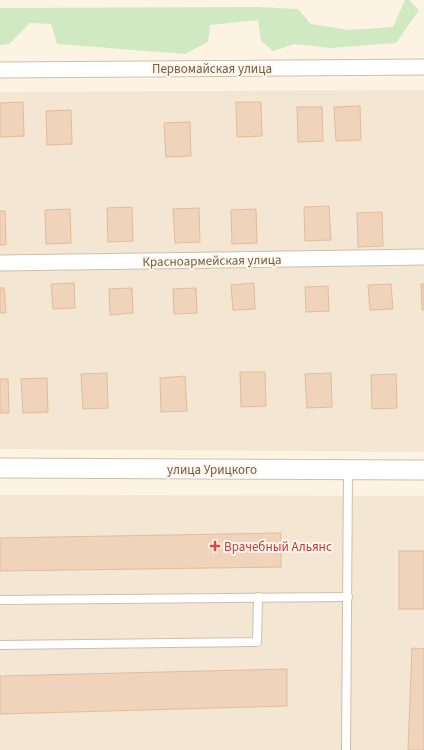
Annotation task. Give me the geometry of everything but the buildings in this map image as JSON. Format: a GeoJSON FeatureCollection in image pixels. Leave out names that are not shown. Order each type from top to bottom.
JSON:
{"type":"FeatureCollection","features":[{"type":"Feature","properties":{"kind":"street","name":"Первомайская улица"},"geometry":{"type":"LineString","coordinates":[[0,70],[424,67]]}},
{"type":"Feature","properties":{"kind":"street","name":"Красноармейская улица"},"geometry":{"type":"LineString","coordinates":[[0,263],[424,257]]}},
{"type":"Feature","properties":{"kind":"street","name":"улица Урицкого"},"geometry":{"type":"LineString","coordinates":[[0,468],[424,470]]}},
{"type":"Feature","properties":{"kind":"lane"},"geometry":{"type":"LineString","coordinates":[[346,750],[348,470]]}},
{"type":"Feature","properties":{"kind":"lane"},"geometry":{"type":"LineString","coordinates":[[0,600],[348,596]]}},
{"type":"Feature","properties":{"kind":"lane"},"geometry":{"type":"LineString","coordinates":[[0,645],[257,642],[258,597]]}},
{"type":"Feature","properties":{"kind":"shaded area"},"geometry":{"type":"Polygon","coordinates":[[[424,90],[424,452],[0,449],[0,92],[424,90]]]}},
{"type":"Feature","properties":{"kind":"shaded area"},"geometry":{"type":"Polygon","coordinates":[[[0,495],[424,496],[424,750],[0,750],[0,495]]]}},
{"type":"Feature","properties":{"kind":"green space"},"geometry":{"type":"Polygon","coordinates":[[[405,0],[409,0],[419,10],[396,43],[331,48],[294,44],[273,51],[261,41],[258,20],[210,25],[208,42],[185,54],[57,44],[51,24],[30,23],[9,44],[0,45],[0,8],[257,7],[298,9],[311,24],[349,30],[393,27],[405,0]]]}},
{"type":"Feature","properties":{"kind":"place","name":"Врачебный Альянс"},"geometry":{"type":"Point","coordinates":[215,546]}}]}
